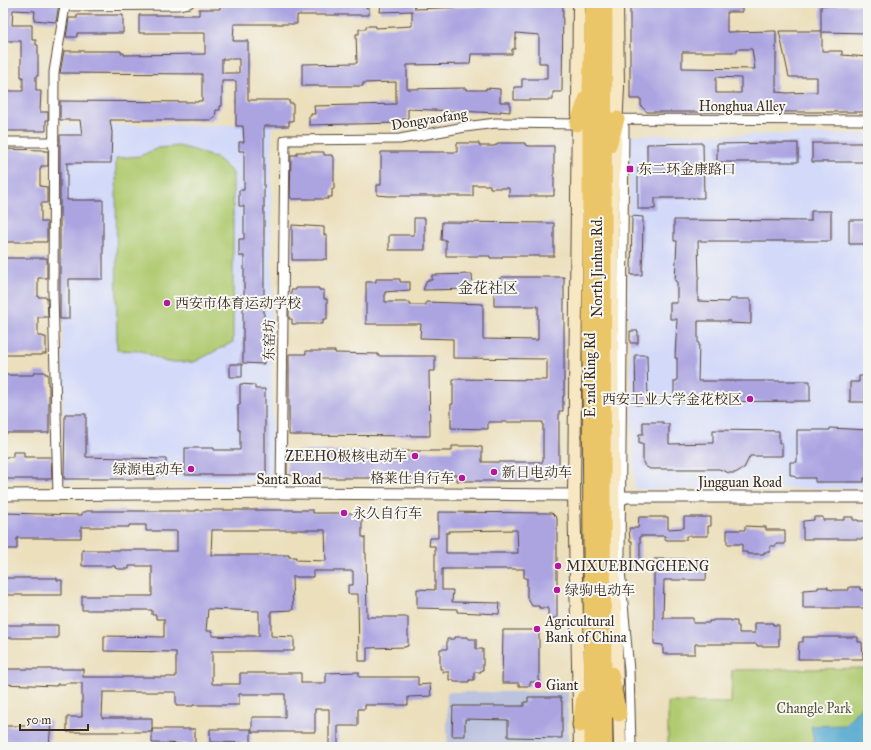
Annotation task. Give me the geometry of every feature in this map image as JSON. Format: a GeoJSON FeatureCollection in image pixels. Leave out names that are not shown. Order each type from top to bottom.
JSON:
{"type":"FeatureCollection","features":[{"type":"Feature","properties":{"kind":"highway","name":"E 2nd Ring Rd"},"geometry":{"type":"LineString","coordinates":[[592,747],[598,640],[603,381],[604,159],[597,84],[593,3]]}},
{"type":"Feature","properties":{"kind":"highway","name":"E 2nd Ring Rd"},"geometry":{"type":"LineString","coordinates":[[605,3],[597,84],[590,377],[598,640],[605,747]]}},
{"type":"Feature","properties":{"kind":"highway"},"geometry":{"type":"LineString","coordinates":[[577,124],[597,84]]}},
{"type":"Feature","properties":{"kind":"highway"},"geometry":{"type":"LineString","coordinates":[[604,159],[617,119]]}},
{"type":"Feature","properties":{"kind":"highway"},"geometry":{"type":"LineString","coordinates":[[598,640],[619,714]]}},
{"type":"Feature","properties":{"kind":"highway"},"geometry":{"type":"LineString","coordinates":[[580,725],[598,640]]}},
{"type":"Feature","properties":{"kind":"main road","name":"North Jinhua Rd."},"geometry":{"type":"LineString","coordinates":[[579,3],[574,495],[580,747]]}},
{"type":"Feature","properties":{"kind":"main road","name":"North Jinhua Rd."},"geometry":{"type":"LineString","coordinates":[[617,3],[617,119],[612,197],[612,317],[617,502],[615,635],[620,747]]}},
{"type":"Feature","properties":{"kind":"street"},"geometry":{"type":"LineString","coordinates":[[58,495],[53,293],[54,72],[67,5],[177,5],[190,3]]}},
{"type":"Feature","properties":{"kind":"street","name":"Honghua Alley"},"geometry":{"type":"LineString","coordinates":[[617,119],[868,120]]}},
{"type":"Feature","properties":{"kind":"street","name":"Dongyaofang"},"geometry":{"type":"LineString","coordinates":[[281,493],[285,140],[400,139],[496,123],[577,124]]}},
{"type":"Feature","properties":{"kind":"street"},"geometry":{"type":"LineString","coordinates":[[3,142],[54,142]]}},
{"type":"Feature","properties":{"kind":"street","name":"Santa Road"},"geometry":{"type":"LineString","coordinates":[[3,495],[281,493],[574,495]]}},
{"type":"Feature","properties":{"kind":"street","name":"Jingguan Road"},"geometry":{"type":"LineString","coordinates":[[617,502],[626,497],[868,497]]}},
{"type":"Feature","properties":{"kind":"street"},"geometry":{"type":"LineString","coordinates":[[617,502],[620,574],[630,671],[631,747]]}},
{"type":"Feature","properties":{"kind":"shaded area","name":"西安市体育运动学校"},"geometry":{"type":"Polygon","coordinates":[[[63,125],[272,125],[272,481],[63,481],[63,125]]]}},
{"type":"Feature","properties":{"kind":"shaded area","name":"西安工业大学金花校区"},"geometry":{"type":"Polygon","coordinates":[[[868,134],[868,488],[635,489],[628,311],[630,135],[868,134]]]}},
{"type":"Feature","properties":{"kind":"shaded area"},"geometry":{"type":"Polygon","coordinates":[[[447,692],[568,692],[568,747],[448,747],[447,692]]]}},
{"type":"Feature","properties":{"kind":"green space"},"geometry":{"type":"Polygon","coordinates":[[[178,146],[218,159],[233,173],[233,342],[194,362],[166,362],[142,351],[117,350],[116,158],[140,156],[158,148],[178,146]]]}},
{"type":"Feature","properties":{"kind":"green space","name":"Changle Park"},"geometry":{"type":"Polygon","coordinates":[[[868,668],[868,747],[668,747],[668,702],[731,703],[732,670],[868,668]]]}},
{"type":"Feature","properties":{"kind":"water"},"geometry":{"type":"Polygon","coordinates":[[[868,696],[868,747],[815,747],[811,726],[845,725],[864,703],[868,696]]]}},
{"type":"Feature","properties":{"kind":"building"},"geometry":{"type":"Polygon","coordinates":[[[4,3],[59,3],[56,22],[34,20],[35,11],[13,10],[12,25],[32,25],[32,40],[36,40],[36,45],[38,45],[38,76],[36,76],[36,91],[41,91],[40,112],[48,112],[46,131],[3,130],[3,91],[23,91],[23,77],[21,77],[21,41],[3,41],[4,3]]]}},
{"type":"Feature","properties":{"kind":"building"},"geometry":{"type":"Polygon","coordinates":[[[366,3],[366,8],[369,8],[369,15],[297,15],[297,24],[234,24],[233,41],[248,41],[248,100],[289,100],[289,103],[293,103],[293,121],[289,121],[289,126],[264,126],[264,364],[243,363],[243,305],[239,305],[239,296],[244,296],[244,256],[239,256],[239,239],[244,239],[244,206],[239,206],[239,190],[244,190],[244,151],[239,151],[239,142],[244,142],[243,126],[236,126],[236,81],[222,81],[222,106],[220,106],[220,110],[216,110],[215,118],[212,118],[212,120],[110,120],[112,132],[111,163],[67,163],[67,200],[103,200],[103,279],[69,279],[69,319],[60,319],[60,135],[82,135],[80,120],[60,120],[60,101],[202,101],[202,74],[60,73],[64,51],[121,51],[124,55],[205,54],[205,33],[139,33],[139,15],[199,15],[199,9],[220,9],[220,4],[366,3]],[[222,59],[222,73],[239,73],[239,59],[222,59]]]}},
{"type":"Feature","properties":{"kind":"building"},"geometry":{"type":"Polygon","coordinates":[[[381,3],[414,3],[415,9],[518,5],[519,3],[563,3],[562,92],[553,92],[553,100],[514,100],[514,87],[522,87],[522,79],[547,79],[547,63],[539,63],[539,35],[516,33],[515,49],[512,49],[512,54],[471,54],[470,64],[407,65],[407,89],[500,89],[500,102],[510,102],[510,112],[500,111],[500,113],[408,109],[408,119],[399,119],[400,123],[309,125],[309,116],[311,116],[311,114],[315,114],[314,106],[396,104],[396,82],[363,83],[363,86],[302,86],[302,64],[357,63],[356,34],[359,34],[359,29],[366,29],[366,26],[376,26],[376,28],[412,26],[412,11],[380,12],[381,3]]]}},
{"type":"Feature","properties":{"kind":"building"},"geometry":{"type":"Polygon","coordinates":[[[630,3],[742,3],[742,12],[727,12],[727,32],[776,31],[776,92],[787,93],[817,92],[817,77],[789,77],[779,31],[821,31],[821,5],[868,5],[868,33],[822,32],[822,51],[842,51],[842,55],[868,57],[868,112],[647,112],[641,106],[641,99],[630,99],[630,3]],[[737,49],[737,52],[682,52],[682,68],[755,69],[752,49],[737,49]],[[716,77],[716,93],[741,93],[741,78],[716,77]]]}},
{"type":"Feature","properties":{"kind":"building"},"geometry":{"type":"Polygon","coordinates":[[[77,15],[123,15],[123,33],[77,33],[77,37],[66,37],[69,18],[77,18],[77,15]]]}},
{"type":"Feature","properties":{"kind":"building"},"geometry":{"type":"Polygon","coordinates":[[[457,143],[479,143],[479,146],[495,146],[498,145],[498,143],[525,143],[525,145],[529,146],[554,146],[554,196],[509,196],[509,188],[490,188],[490,185],[473,185],[473,196],[377,195],[377,185],[381,185],[381,152],[457,152],[457,143]]]}},
{"type":"Feature","properties":{"kind":"building"},"geometry":{"type":"Polygon","coordinates":[[[703,143],[704,198],[655,198],[655,209],[638,209],[638,167],[647,167],[647,144],[703,143]]]}},
{"type":"Feature","properties":{"kind":"building"},"geometry":{"type":"Polygon","coordinates":[[[798,143],[798,162],[717,162],[717,144],[798,143]]]}},
{"type":"Feature","properties":{"kind":"building"},"geometry":{"type":"Polygon","coordinates":[[[812,143],[868,143],[868,162],[812,162],[812,143]]]}},
{"type":"Feature","properties":{"kind":"building"},"geometry":{"type":"Polygon","coordinates":[[[4,149],[48,151],[48,166],[41,166],[40,169],[40,186],[47,187],[47,203],[41,203],[41,222],[47,222],[47,242],[3,242],[4,149]]]}},
{"type":"Feature","properties":{"kind":"building"},"geometry":{"type":"Polygon","coordinates":[[[297,152],[324,152],[324,155],[332,155],[332,157],[334,157],[334,189],[332,189],[332,197],[328,197],[328,199],[292,199],[290,197],[291,155],[297,155],[297,152]]]}},
{"type":"Feature","properties":{"kind":"building"},"geometry":{"type":"Polygon","coordinates":[[[811,211],[831,211],[831,241],[698,241],[698,301],[729,302],[730,299],[751,299],[751,324],[730,323],[730,321],[698,321],[698,381],[810,381],[810,401],[674,402],[674,381],[677,381],[677,358],[675,358],[677,319],[670,319],[670,303],[677,303],[677,281],[675,281],[677,241],[674,241],[674,220],[811,221],[811,211]]]}},
{"type":"Feature","properties":{"kind":"building"},"geometry":{"type":"Polygon","coordinates":[[[632,216],[643,217],[642,275],[631,275],[632,216]]]}},
{"type":"Feature","properties":{"kind":"building"},"geometry":{"type":"Polygon","coordinates":[[[414,218],[425,218],[425,250],[389,250],[389,235],[414,235],[414,218]]]}},
{"type":"Feature","properties":{"kind":"building"},"geometry":{"type":"Polygon","coordinates":[[[849,220],[868,220],[868,244],[849,244],[849,220]]]}},
{"type":"Feature","properties":{"kind":"building"},"geometry":{"type":"Polygon","coordinates":[[[442,222],[554,223],[554,256],[502,256],[502,258],[490,258],[490,256],[446,256],[446,240],[441,240],[442,222]]]}},
{"type":"Feature","properties":{"kind":"building"},"geometry":{"type":"Polygon","coordinates":[[[292,225],[324,227],[324,235],[327,235],[327,259],[292,260],[292,225]]]}},
{"type":"Feature","properties":{"kind":"building"},"geometry":{"type":"Polygon","coordinates":[[[5,258],[47,258],[47,278],[38,278],[38,297],[47,297],[48,317],[38,317],[38,336],[46,337],[46,354],[3,355],[3,260],[5,260],[5,258]]]}},
{"type":"Feature","properties":{"kind":"building"},"geometry":{"type":"Polygon","coordinates":[[[472,274],[473,289],[423,290],[427,280],[432,280],[432,275],[472,274]]]}},
{"type":"Feature","properties":{"kind":"building"},"geometry":{"type":"Polygon","coordinates":[[[502,277],[564,277],[564,396],[563,411],[559,411],[559,471],[555,478],[542,479],[542,481],[457,481],[457,475],[441,475],[441,478],[294,478],[294,475],[287,475],[287,451],[452,451],[452,446],[474,446],[482,447],[482,462],[543,462],[543,422],[488,422],[488,429],[451,428],[451,404],[453,404],[453,379],[547,380],[547,359],[453,358],[453,339],[420,338],[421,324],[366,324],[366,282],[376,282],[376,279],[400,279],[400,282],[410,282],[410,290],[385,292],[385,302],[410,302],[410,305],[426,305],[426,302],[483,304],[483,339],[538,340],[538,306],[494,306],[494,285],[496,285],[502,277]]]}},
{"type":"Feature","properties":{"kind":"building"},"geometry":{"type":"Polygon","coordinates":[[[296,288],[319,288],[319,290],[324,290],[324,299],[327,299],[327,319],[323,319],[323,324],[292,324],[292,319],[289,319],[289,299],[291,299],[291,290],[296,290],[296,288]]]}},
{"type":"Feature","properties":{"kind":"building"},"geometry":{"type":"Polygon","coordinates":[[[630,331],[638,331],[638,343],[630,343],[630,331]]]}},
{"type":"Feature","properties":{"kind":"building"},"geometry":{"type":"Polygon","coordinates":[[[306,351],[335,351],[335,353],[378,354],[378,356],[435,356],[435,371],[429,371],[430,436],[289,435],[289,354],[306,354],[306,351]]]}},
{"type":"Feature","properties":{"kind":"building"},"geometry":{"type":"Polygon","coordinates":[[[635,355],[647,355],[648,404],[636,405],[635,355]]]}},
{"type":"Feature","properties":{"kind":"building"},"geometry":{"type":"Polygon","coordinates":[[[230,364],[242,364],[242,377],[230,377],[230,364]]]}},
{"type":"Feature","properties":{"kind":"building"},"geometry":{"type":"Polygon","coordinates":[[[35,372],[45,372],[45,374],[48,374],[49,433],[3,433],[3,375],[32,375],[35,374],[35,372]]]}},
{"type":"Feature","properties":{"kind":"building"},"geometry":{"type":"Polygon","coordinates":[[[859,376],[868,376],[868,402],[850,402],[850,382],[859,382],[859,376]]]}},
{"type":"Feature","properties":{"kind":"building"},"geometry":{"type":"Polygon","coordinates":[[[240,384],[255,385],[255,389],[265,389],[266,475],[185,475],[185,448],[240,450],[238,405],[240,405],[240,384]]]}},
{"type":"Feature","properties":{"kind":"building"},"geometry":{"type":"Polygon","coordinates":[[[65,414],[86,414],[86,457],[166,459],[166,475],[155,475],[155,479],[64,479],[65,414]]]}},
{"type":"Feature","properties":{"kind":"building"},"geometry":{"type":"Polygon","coordinates":[[[643,422],[663,422],[663,424],[669,424],[669,444],[713,443],[713,430],[779,431],[779,443],[782,443],[782,456],[750,456],[744,468],[735,473],[729,473],[719,469],[650,469],[645,466],[643,462],[643,444],[639,444],[639,434],[643,434],[643,422]]]}},
{"type":"Feature","properties":{"kind":"building"},"geometry":{"type":"Polygon","coordinates":[[[830,428],[868,430],[868,478],[864,478],[864,482],[815,482],[815,478],[796,478],[793,475],[790,475],[790,462],[797,462],[797,430],[830,430],[830,428]]]}},
{"type":"Feature","properties":{"kind":"building"},"geometry":{"type":"Polygon","coordinates":[[[13,452],[24,452],[24,457],[51,457],[52,479],[3,479],[3,457],[13,457],[13,452]]]}},
{"type":"Feature","properties":{"kind":"building"},"geometry":{"type":"Polygon","coordinates":[[[313,510],[313,513],[362,513],[362,537],[365,537],[366,553],[367,617],[408,617],[408,646],[367,648],[367,661],[359,661],[358,594],[348,594],[348,585],[353,585],[353,571],[313,571],[313,577],[292,577],[293,610],[271,611],[271,636],[294,637],[294,651],[212,651],[212,684],[240,684],[240,673],[301,673],[301,683],[326,683],[326,673],[359,672],[359,677],[418,677],[418,685],[430,684],[431,696],[408,697],[408,705],[365,705],[365,709],[358,709],[358,726],[338,726],[338,747],[329,747],[329,709],[315,709],[315,732],[252,732],[252,717],[285,717],[285,694],[239,694],[239,705],[176,706],[176,692],[103,692],[102,718],[152,718],[152,732],[67,732],[67,717],[82,717],[82,683],[57,684],[57,686],[3,684],[3,669],[83,669],[83,677],[176,677],[176,652],[104,651],[104,636],[164,637],[164,619],[156,619],[156,615],[152,615],[152,610],[82,610],[82,596],[152,596],[152,566],[129,566],[129,569],[119,569],[115,568],[115,566],[82,566],[82,550],[177,551],[177,531],[146,531],[146,525],[129,525],[129,527],[81,527],[81,538],[17,538],[17,549],[3,549],[3,513],[82,515],[82,512],[86,511],[313,510]],[[212,530],[211,555],[289,555],[289,557],[296,557],[296,560],[326,561],[325,530],[212,530]],[[208,609],[206,631],[212,631],[212,636],[259,636],[259,611],[208,609]]]}},
{"type":"Feature","properties":{"kind":"building"},"geometry":{"type":"Polygon","coordinates":[[[438,512],[552,513],[557,518],[557,618],[548,618],[548,608],[532,606],[527,597],[527,578],[524,578],[524,569],[442,569],[442,590],[453,590],[452,602],[500,603],[499,614],[457,612],[457,609],[417,608],[417,589],[435,590],[435,546],[429,546],[430,538],[438,538],[438,512]],[[517,530],[449,531],[449,533],[446,533],[446,553],[518,553],[517,530]]]}},
{"type":"Feature","properties":{"kind":"building"},"geometry":{"type":"Polygon","coordinates":[[[639,517],[668,517],[668,529],[684,528],[684,517],[711,517],[711,526],[708,526],[708,536],[686,536],[686,540],[665,540],[665,536],[640,536],[640,568],[632,568],[632,541],[630,541],[629,528],[638,528],[639,517]]]}},
{"type":"Feature","properties":{"kind":"building"},"geometry":{"type":"Polygon","coordinates":[[[814,517],[823,517],[823,520],[844,520],[844,517],[853,517],[853,520],[868,521],[868,539],[803,539],[803,521],[814,520],[814,517]]]}},
{"type":"Feature","properties":{"kind":"building"},"geometry":{"type":"Polygon","coordinates":[[[745,526],[766,527],[766,530],[785,530],[785,544],[770,546],[770,552],[764,552],[764,554],[747,554],[747,552],[742,552],[742,544],[727,544],[727,530],[745,530],[745,526]]]}},
{"type":"Feature","properties":{"kind":"building"},"geometry":{"type":"Polygon","coordinates":[[[654,559],[707,559],[706,580],[664,580],[663,618],[693,618],[693,623],[709,623],[709,621],[713,620],[737,621],[739,633],[755,633],[755,623],[773,623],[773,625],[779,625],[779,646],[757,646],[757,644],[695,644],[695,654],[663,654],[663,645],[654,644],[654,559]]]}},
{"type":"Feature","properties":{"kind":"building"},"geometry":{"type":"Polygon","coordinates":[[[3,578],[57,578],[57,580],[62,580],[62,595],[3,595],[3,578]]]}},
{"type":"Feature","properties":{"kind":"building"},"geometry":{"type":"Polygon","coordinates":[[[818,587],[828,587],[828,589],[833,590],[849,590],[849,587],[860,587],[860,590],[865,590],[865,608],[803,608],[803,590],[818,589],[818,587]]]}},
{"type":"Feature","properties":{"kind":"building"},"geometry":{"type":"Polygon","coordinates":[[[3,625],[58,625],[58,638],[3,638],[3,625]]]}},
{"type":"Feature","properties":{"kind":"building"},"geometry":{"type":"Polygon","coordinates":[[[503,630],[539,630],[539,682],[530,682],[530,686],[519,686],[519,683],[502,683],[503,630]]]}},
{"type":"Feature","properties":{"kind":"building"},"geometry":{"type":"Polygon","coordinates":[[[455,637],[468,637],[468,639],[476,639],[476,649],[483,649],[483,670],[481,670],[481,672],[474,672],[474,680],[469,680],[469,682],[454,682],[454,680],[449,680],[449,672],[443,672],[443,669],[440,669],[440,649],[447,649],[447,639],[455,639],[455,637]]]}},
{"type":"Feature","properties":{"kind":"building"},"geometry":{"type":"Polygon","coordinates":[[[803,637],[858,637],[858,642],[862,642],[863,659],[798,659],[799,642],[803,642],[803,637]]]}},
{"type":"Feature","properties":{"kind":"building"},"geometry":{"type":"Polygon","coordinates":[[[528,697],[561,697],[562,738],[508,737],[508,720],[465,719],[465,736],[452,736],[453,706],[524,706],[524,702],[528,702],[528,697]]]}},
{"type":"Feature","properties":{"kind":"building"},"geometry":{"type":"Polygon","coordinates":[[[29,721],[51,721],[49,747],[3,746],[3,726],[29,726],[29,721]]]}},
{"type":"Feature","properties":{"kind":"building"},"geometry":{"type":"Polygon","coordinates":[[[152,729],[195,729],[195,744],[152,743],[152,729]]]}},
{"type":"Feature","properties":{"kind":"building"},"geometry":{"type":"Polygon","coordinates":[[[210,729],[251,729],[251,743],[210,742],[210,729]]]}},
{"type":"Feature","properties":{"kind":"place","name":"东二环金康路口"},"geometry":{"type":"Point","coordinates":[630,169]}},
{"type":"Feature","properties":{"kind":"place","name":"西安市体育运动学校"},"geometry":{"type":"Point","coordinates":[167,303]}},
{"type":"Feature","properties":{"kind":"place","name":"西安工业大学金花校区"},"geometry":{"type":"Point","coordinates":[750,399]}},
{"type":"Feature","properties":{"kind":"place","name":"ZEEHO极核电动车"},"geometry":{"type":"Point","coordinates":[415,456]}},
{"type":"Feature","properties":{"kind":"place","name":"绿源电动车"},"geometry":{"type":"Point","coordinates":[191,469]}},
{"type":"Feature","properties":{"kind":"place","name":"新日电动车"},"geometry":{"type":"Point","coordinates":[494,472]}},
{"type":"Feature","properties":{"kind":"place","name":"格莱仕自行车"},"geometry":{"type":"Point","coordinates":[462,478]}},
{"type":"Feature","properties":{"kind":"place","name":"永久自行车"},"geometry":{"type":"Point","coordinates":[344,513]}},
{"type":"Feature","properties":{"kind":"place","name":"MIXUEBINGCHENG"},"geometry":{"type":"Point","coordinates":[558,566]}},
{"type":"Feature","properties":{"kind":"place","name":"绿驹电动车"},"geometry":{"type":"Point","coordinates":[557,590]}},
{"type":"Feature","properties":{"kind":"place","name":"Agricultural Bank of China"},"geometry":{"type":"Point","coordinates":[537,629]}},
{"type":"Feature","properties":{"kind":"place","name":"Giant"},"geometry":{"type":"Point","coordinates":[538,685]}},
{"type":"Feature","properties":{"kind":"district","name":"金花社区"},"geometry":{"type":"Point","coordinates":[488,288]}}]}
